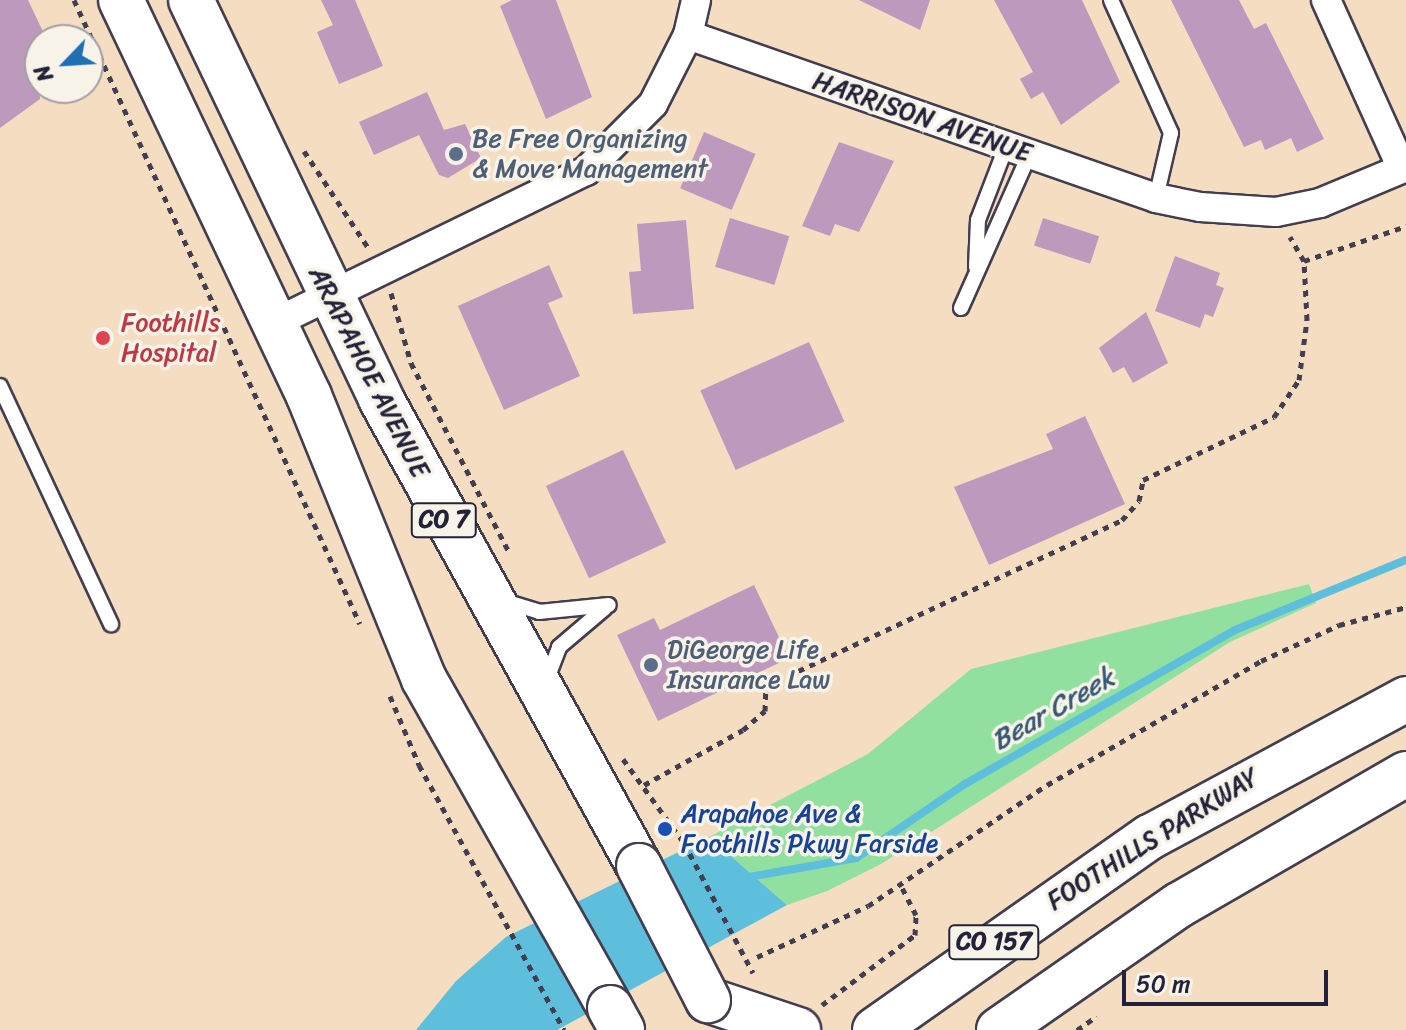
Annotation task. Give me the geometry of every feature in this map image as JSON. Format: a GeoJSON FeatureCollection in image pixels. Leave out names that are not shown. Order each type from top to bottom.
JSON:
{"type":"FeatureCollection","features":[{"type":"Feature","properties":{"kind":"main road"},"geometry":{"type":"LineString","coordinates":[[121,0],[274,323],[417,664],[558,905],[622,1030]]}},
{"type":"Feature","properties":{"kind":"main road","name":"ARAPAHOE AVENUE"},"geometry":{"type":"LineString","coordinates":[[191,0],[330,297],[496,572],[542,699],[639,866],[716,1015]]}},
{"type":"Feature","properties":{"kind":"main road","name":"FOOTHILLS PARKWAY"},"geometry":{"type":"LineString","coordinates":[[844,1023],[1200,806],[1406,699]]}},
{"type":"Feature","properties":{"kind":"main road","name":"CO 157"},"geometry":{"type":"LineString","coordinates":[[999,1030],[1179,905],[1406,774]]}},
{"type":"Feature","properties":{"kind":"main road"},"geometry":{"type":"LineString","coordinates":[[716,1015],[844,1023]]}},
{"type":"Feature","properties":{"kind":"street"},"geometry":{"type":"LineString","coordinates":[[274,323],[586,171],[653,104],[688,35],[696,0]]}},
{"type":"Feature","properties":{"kind":"street"},"geometry":{"type":"LineString","coordinates":[[1326,0],[1404,167]]}},
{"type":"Feature","properties":{"kind":"street","name":"HARRISON AVENUE"},"geometry":{"type":"LineString","coordinates":[[688,35],[1156,198],[1276,212],[1320,203],[1404,167]]}},
{"type":"Feature","properties":{"kind":"lane"},"geometry":{"type":"LineString","coordinates":[[1111,0],[1171,133],[1156,198]]}},
{"type":"Feature","properties":{"kind":"lane"},"geometry":{"type":"LineString","coordinates":[[976,267],[978,220],[1017,151]]}},
{"type":"Feature","properties":{"kind":"lane"},"geometry":{"type":"LineString","coordinates":[[961,308],[976,267],[995,241],[1017,151]]}},
{"type":"Feature","properties":{"kind":"lane"},"geometry":{"type":"LineString","coordinates":[[0,386],[111,624]]}},
{"type":"Feature","properties":{"kind":"lane"},"geometry":{"type":"LineString","coordinates":[[496,572],[539,612],[609,605],[559,647],[542,699]]}},
{"type":"Feature","properties":{"kind":"path"},"geometry":{"type":"LineString","coordinates":[[74,0],[368,641]]}},
{"type":"Feature","properties":{"kind":"path"},"geometry":{"type":"LineString","coordinates":[[298,143],[366,241],[378,273],[402,313],[411,363],[496,572]]}},
{"type":"Feature","properties":{"kind":"path"},"geometry":{"type":"LineString","coordinates":[[644,785],[743,730],[765,711],[766,686],[1122,520],[1139,501],[1143,480],[1274,417],[1299,380],[1304,261],[1276,212]]}},
{"type":"Feature","properties":{"kind":"path"},"geometry":{"type":"LineString","coordinates":[[1304,261],[1406,226]]}},
{"type":"Feature","properties":{"kind":"path"},"geometry":{"type":"LineString","coordinates":[[757,957],[901,886],[1156,718],[1339,625],[1406,607]]}},
{"type":"Feature","properties":{"kind":"path"},"geometry":{"type":"LineString","coordinates":[[385,683],[419,765],[506,915],[564,1030]]}},
{"type":"Feature","properties":{"kind":"path"},"geometry":{"type":"LineString","coordinates":[[616,748],[684,843],[753,973]]}},
{"type":"Feature","properties":{"kind":"path"},"geometry":{"type":"LineString","coordinates":[[844,1023],[844,994],[915,935],[916,915],[901,886]]}},
{"type":"Feature","properties":{"kind":"path"},"geometry":{"type":"LineString","coordinates":[[1077,1030],[1097,1016]]}},
{"type":"Feature","properties":{"kind":"green space"},"geometry":{"type":"Polygon","coordinates":[[[1309,584],[1316,603],[1230,642],[881,864],[827,891],[787,905],[709,837],[868,754],[971,669],[1309,584]]]}},
{"type":"Feature","properties":{"kind":"water"},"geometry":{"type":"Polygon","coordinates":[[[709,837],[787,905],[557,1030],[416,1030],[456,981],[506,937],[709,837]]]}},
{"type":"Feature","properties":{"kind":"building"},"geometry":{"type":"Polygon","coordinates":[[[0,0],[28,0],[39,24],[24,24],[24,104],[33,104],[0,128],[0,0]]]}},
{"type":"Feature","properties":{"kind":"building"},"geometry":{"type":"Polygon","coordinates":[[[321,0],[355,0],[383,66],[339,84],[317,32],[333,25],[321,0]]]}},
{"type":"Feature","properties":{"kind":"building"},"geometry":{"type":"Polygon","coordinates":[[[512,0],[556,0],[592,97],[546,119],[500,6],[512,0]]]}},
{"type":"Feature","properties":{"kind":"building"},"geometry":{"type":"Polygon","coordinates":[[[859,0],[930,0],[920,30],[859,0]]]}},
{"type":"Feature","properties":{"kind":"building"},"geometry":{"type":"Polygon","coordinates":[[[994,0],[1082,0],[1120,82],[1061,125],[1043,92],[1031,99],[1020,79],[1033,72],[994,0]]]}},
{"type":"Feature","properties":{"kind":"building"},"geometry":{"type":"Polygon","coordinates":[[[1171,0],[1239,0],[1254,29],[1266,23],[1324,139],[1297,152],[1291,138],[1265,150],[1261,140],[1244,147],[1171,0]]]}},
{"type":"Feature","properties":{"kind":"building"},"geometry":{"type":"Polygon","coordinates":[[[427,92],[444,130],[465,124],[481,158],[448,178],[439,175],[419,135],[374,155],[359,122],[427,92]]]}},
{"type":"Feature","properties":{"kind":"building"},"geometry":{"type":"Polygon","coordinates":[[[704,132],[756,154],[732,210],[680,188],[704,132]]]}},
{"type":"Feature","properties":{"kind":"building"},"geometry":{"type":"Polygon","coordinates":[[[839,142],[894,161],[859,232],[835,224],[830,236],[802,226],[839,142]]]}},
{"type":"Feature","properties":{"kind":"building"},"geometry":{"type":"Polygon","coordinates":[[[730,218],[789,236],[774,285],[715,267],[730,218]]]}},
{"type":"Feature","properties":{"kind":"building"},"geometry":{"type":"Polygon","coordinates":[[[1043,218],[1099,236],[1090,264],[1034,246],[1043,218]]]}},
{"type":"Feature","properties":{"kind":"building"},"geometry":{"type":"Polygon","coordinates":[[[686,220],[694,309],[633,314],[629,272],[641,271],[637,224],[686,220]]]}},
{"type":"Feature","properties":{"kind":"building"},"geometry":{"type":"Polygon","coordinates":[[[1175,256],[1220,273],[1216,285],[1224,288],[1213,317],[1205,314],[1200,328],[1155,311],[1175,256]]]}},
{"type":"Feature","properties":{"kind":"building"},"geometry":{"type":"Polygon","coordinates":[[[549,265],[563,297],[548,303],[580,376],[504,410],[458,306],[549,265]]]}},
{"type":"Feature","properties":{"kind":"building"},"geometry":{"type":"Polygon","coordinates":[[[1146,312],[1168,363],[1133,383],[1124,367],[1113,373],[1099,348],[1146,312]]]}},
{"type":"Feature","properties":{"kind":"building"},"geometry":{"type":"Polygon","coordinates":[[[809,342],[844,421],[736,470],[700,390],[809,342]]]}},
{"type":"Feature","properties":{"kind":"building"},"geometry":{"type":"Polygon","coordinates":[[[1085,416],[1125,504],[989,565],[954,487],[1053,449],[1046,434],[1085,416]]]}},
{"type":"Feature","properties":{"kind":"building"},"geometry":{"type":"Polygon","coordinates":[[[623,450],[666,542],[589,578],[546,486],[623,450]]]}},
{"type":"Feature","properties":{"kind":"building"},"geometry":{"type":"Polygon","coordinates":[[[754,585],[789,658],[658,721],[617,635],[654,618],[660,630],[754,585]]]}},
{"type":"Feature","properties":{"kind":"waterway","name":"Bear Creek"},"geometry":{"type":"LineString","coordinates":[[743,878],[856,858],[965,784],[1235,630],[1406,560]]}},
{"type":"Feature","properties":{"kind":"place","name":"Be Free Organizing & Move Management"},"geometry":{"type":"Point","coordinates":[456,154]}},
{"type":"Feature","properties":{"kind":"place","name":"Foothills Hospital"},"geometry":{"type":"Point","coordinates":[103,338]}},
{"type":"Feature","properties":{"kind":"place","name":"DiGeorge Life Insurance Law"},"geometry":{"type":"Point","coordinates":[651,665]}},
{"type":"Feature","properties":{"kind":"place","name":"Arapahoe Ave & Foothills Pkwy Farside"},"geometry":{"type":"Point","coordinates":[665,829]}}]}
